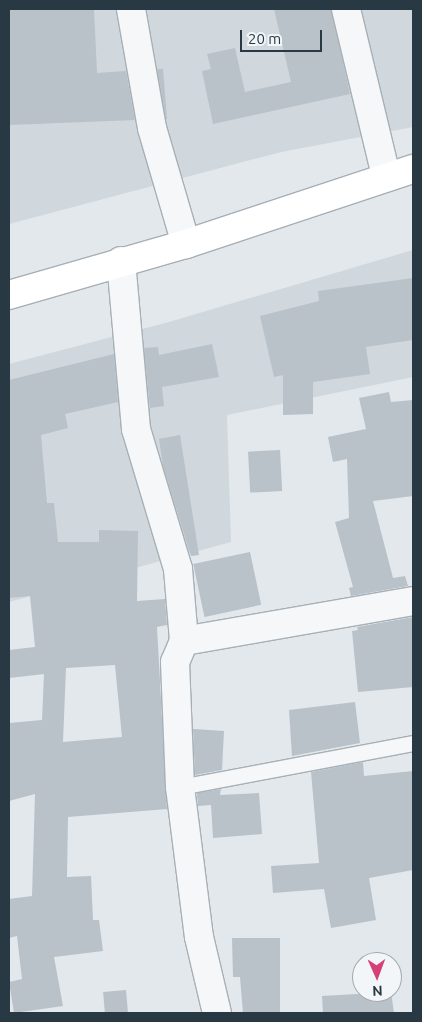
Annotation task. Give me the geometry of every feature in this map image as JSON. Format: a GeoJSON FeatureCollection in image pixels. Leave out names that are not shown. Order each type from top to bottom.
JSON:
{"type":"FeatureCollection","features":[{"type":"Feature","properties":{"kind":"main road"},"geometry":{"type":"LineString","coordinates":[[9,295],[121,261],[186,244],[386,176],[413,169]]}},
{"type":"Feature","properties":{"kind":"street"},"geometry":{"type":"LineString","coordinates":[[131,9],[152,128],[186,244]]}},
{"type":"Feature","properties":{"kind":"street"},"geometry":{"type":"LineString","coordinates":[[346,9],[386,176]]}},
{"type":"Feature","properties":{"kind":"street"},"geometry":{"type":"LineString","coordinates":[[121,261],[136,429],[178,569],[184,641],[175,662],[180,787],[199,937],[217,1013]]}},
{"type":"Feature","properties":{"kind":"street"},"geometry":{"type":"LineString","coordinates":[[184,641],[413,601]]}},
{"type":"Feature","properties":{"kind":"lane"},"geometry":{"type":"LineString","coordinates":[[180,787],[413,743]]}},
{"type":"Feature","properties":{"kind":"shaded area"},"geometry":{"type":"Polygon","coordinates":[[[9,9],[413,9],[413,127],[281,152],[9,224],[9,9]]]}},
{"type":"Feature","properties":{"kind":"shaded area"},"geometry":{"type":"Polygon","coordinates":[[[413,250],[413,377],[227,415],[231,542],[9,602],[9,364],[169,322],[413,250]]]}},
{"type":"Feature","properties":{"kind":"building"},"geometry":{"type":"Polygon","coordinates":[[[9,9],[94,9],[97,73],[126,71],[135,120],[9,125],[9,9]]]}},
{"type":"Feature","properties":{"kind":"building"},"geometry":{"type":"Polygon","coordinates":[[[274,9],[331,9],[350,94],[213,124],[202,71],[211,69],[207,54],[235,48],[245,92],[291,82],[274,9]]]}},
{"type":"Feature","properties":{"kind":"building"},"geometry":{"type":"Polygon","coordinates":[[[157,69],[163,69],[167,119],[166,119],[157,69]]]}},
{"type":"Feature","properties":{"kind":"building"},"geometry":{"type":"Polygon","coordinates":[[[413,278],[413,340],[366,347],[370,374],[313,382],[313,414],[283,415],[283,375],[274,377],[260,316],[319,301],[318,291],[413,278]]]}},
{"type":"Feature","properties":{"kind":"building"},"geometry":{"type":"Polygon","coordinates":[[[212,344],[219,377],[162,387],[164,406],[150,408],[144,348],[158,347],[159,355],[212,344]]]}},
{"type":"Feature","properties":{"kind":"building"},"geometry":{"type":"Polygon","coordinates":[[[114,354],[118,402],[65,414],[68,428],[41,435],[47,503],[54,503],[58,542],[99,542],[99,530],[138,531],[137,601],[165,599],[167,625],[157,627],[167,809],[68,817],[67,877],[91,876],[93,920],[99,920],[103,951],[54,957],[63,1006],[14,1013],[9,982],[22,979],[17,936],[9,938],[9,899],[32,896],[35,794],[9,801],[9,723],[42,720],[44,674],[9,678],[9,650],[35,647],[30,596],[9,598],[9,380],[114,354]],[[115,665],[66,668],[63,742],[122,737],[115,665]]]}},
{"type":"Feature","properties":{"kind":"building"},"geometry":{"type":"Polygon","coordinates":[[[389,392],[391,402],[413,400],[413,496],[373,501],[393,578],[405,576],[408,586],[351,596],[349,588],[353,587],[335,522],[349,518],[347,459],[333,462],[328,437],[366,429],[359,398],[389,392]]]}},
{"type":"Feature","properties":{"kind":"building"},"geometry":{"type":"Polygon","coordinates":[[[180,435],[199,555],[191,556],[163,466],[159,439],[180,435]]]}},
{"type":"Feature","properties":{"kind":"building"},"geometry":{"type":"Polygon","coordinates":[[[280,450],[282,491],[250,493],[248,452],[280,450]]]}},
{"type":"Feature","properties":{"kind":"building"},"geometry":{"type":"Polygon","coordinates":[[[250,552],[261,605],[204,617],[193,564],[250,552]]]}},
{"type":"Feature","properties":{"kind":"building"},"geometry":{"type":"Polygon","coordinates":[[[413,617],[413,687],[358,692],[352,631],[358,630],[357,627],[413,617]]]}},
{"type":"Feature","properties":{"kind":"building"},"geometry":{"type":"Polygon","coordinates":[[[355,702],[360,743],[292,756],[289,710],[355,702]]]}},
{"type":"Feature","properties":{"kind":"building"},"geometry":{"type":"Polygon","coordinates":[[[193,729],[224,731],[222,770],[195,775],[193,729]]]}},
{"type":"Feature","properties":{"kind":"building"},"geometry":{"type":"Polygon","coordinates":[[[363,762],[364,776],[413,771],[413,870],[369,878],[376,920],[331,928],[324,889],[273,893],[271,866],[319,863],[311,772],[363,762]]]}},
{"type":"Feature","properties":{"kind":"building"},"geometry":{"type":"Polygon","coordinates":[[[221,789],[220,795],[259,793],[262,834],[213,838],[211,805],[198,806],[197,793],[221,789]]]}},
{"type":"Feature","properties":{"kind":"building"},"geometry":{"type":"Polygon","coordinates":[[[232,938],[280,938],[280,1013],[243,1013],[240,977],[233,977],[232,938]]]}},
{"type":"Feature","properties":{"kind":"building"},"geometry":{"type":"Polygon","coordinates":[[[126,990],[128,1013],[105,1013],[103,992],[126,990]]]}},
{"type":"Feature","properties":{"kind":"building"},"geometry":{"type":"Polygon","coordinates":[[[352,994],[352,1002],[392,1002],[394,1013],[323,1013],[322,996],[352,994]]]}}]}
